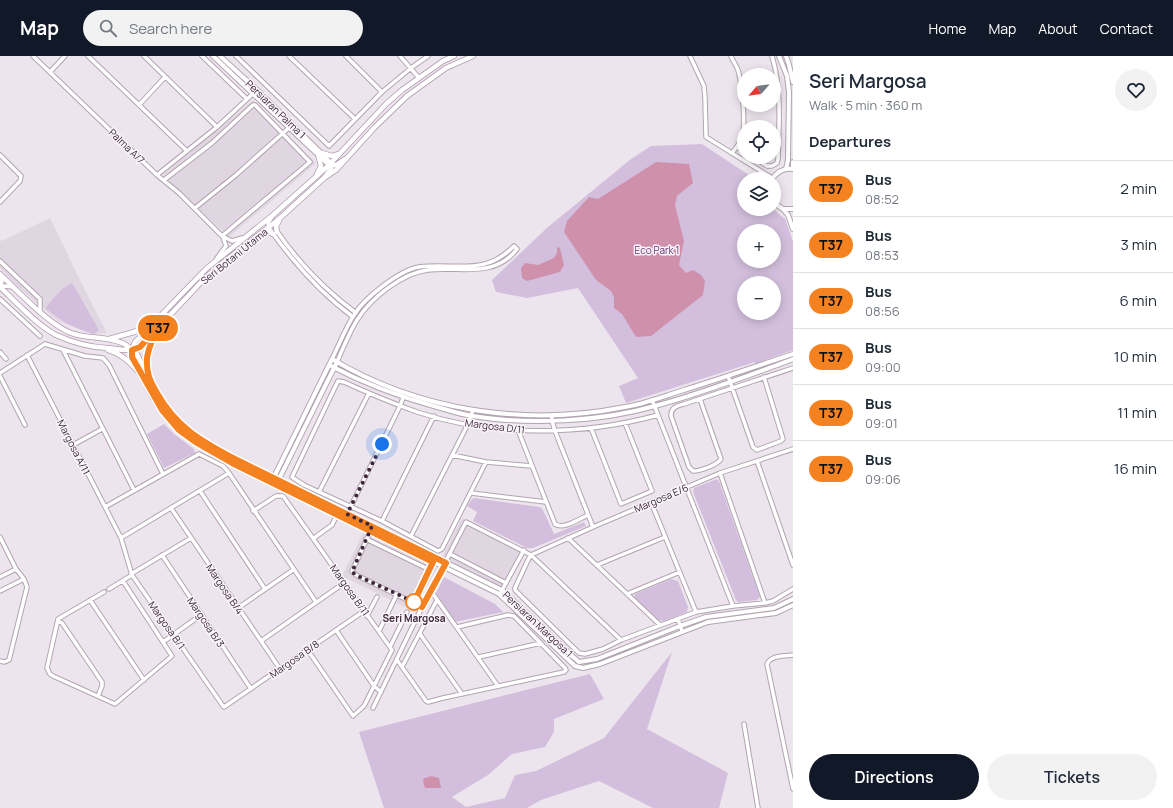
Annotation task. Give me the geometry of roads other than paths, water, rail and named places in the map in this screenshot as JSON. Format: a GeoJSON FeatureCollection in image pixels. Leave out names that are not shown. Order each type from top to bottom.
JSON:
{"type":"FeatureCollection","features":[{"type":"Feature","properties":{"kind":"main road","name":"Seri Botani Utama"},"geometry":{"type":"LineString","coordinates":[[132,350],[135,342],[215,260],[273,215],[331,164],[386,104],[402,90],[454,56]]}},
{"type":"Feature","properties":{"kind":"main road","name":"Seri Botani Utama"},"geometry":{"type":"LineString","coordinates":[[132,350],[140,347],[205,278],[263,233],[270,225],[279,219],[324,178],[330,176],[375,127],[407,96],[446,68],[473,56]]}},
{"type":"Feature","properties":{"kind":"main road"},"geometry":{"type":"LineString","coordinates":[[314,179],[321,166],[320,154],[332,156],[341,153]]}},
{"type":"Feature","properties":{"kind":"main road"},"geometry":{"type":"LineString","coordinates":[[324,178],[331,164],[338,164],[344,159],[347,159]]}},
{"type":"Feature","properties":{"kind":"main road"},"geometry":{"type":"LineString","coordinates":[[263,233],[275,233],[279,219]]}},
{"type":"Feature","properties":{"kind":"main road"},"geometry":{"type":"LineString","coordinates":[[0,274],[40,312],[65,331],[83,337],[123,343],[132,350]]}},
{"type":"Feature","properties":{"kind":"main road"},"geometry":{"type":"LineString","coordinates":[[0,287],[27,312],[55,334],[81,345],[121,351],[132,350]]}},
{"type":"Feature","properties":{"kind":"main road"},"geometry":{"type":"LineString","coordinates":[[105,340],[134,332],[159,318]]}},
{"type":"Feature","properties":{"kind":"main road"},"geometry":{"type":"LineString","coordinates":[[148,376],[148,350],[158,327]]}},
{"type":"Feature","properties":{"kind":"main road"},"geometry":{"type":"LineString","coordinates":[[97,347],[112,351],[122,356],[130,362],[140,374]]}},
{"type":"Feature","properties":{"kind":"street","name":"Palma A/7"},"geometry":{"type":"LineString","coordinates":[[33,56],[222,236]]}},
{"type":"Feature","properties":{"kind":"street"},"geometry":{"type":"LineString","coordinates":[[50,72],[65,56]]}},
{"type":"Feature","properties":{"kind":"street"},"geometry":{"type":"LineString","coordinates":[[88,56],[187,151]]}},
{"type":"Feature","properties":{"kind":"street"},"geometry":{"type":"LineString","coordinates":[[144,56],[218,127]]}},
{"type":"Feature","properties":{"kind":"street"},"geometry":{"type":"LineString","coordinates":[[202,56],[247,99]]}},
{"type":"Feature","properties":{"kind":"street"},"geometry":{"type":"LineString","coordinates":[[157,175],[218,127],[255,92],[213,56]]}},
{"type":"Feature","properties":{"kind":"street","name":"Persiaran Palma 1"},"geometry":{"type":"LineString","coordinates":[[220,56],[255,92],[331,164]]}},
{"type":"Feature","properties":{"kind":"street"},"geometry":{"type":"LineString","coordinates":[[236,56],[330,146],[382,92],[428,56]]}},
{"type":"Feature","properties":{"kind":"street"},"geometry":{"type":"LineString","coordinates":[[289,56],[355,119]]}},
{"type":"Feature","properties":{"kind":"street"},"geometry":{"type":"LineString","coordinates":[[346,56],[382,92]]}},
{"type":"Feature","properties":{"kind":"street"},"geometry":{"type":"LineString","coordinates":[[400,56],[419,78]]}},
{"type":"Feature","properties":{"kind":"street"},"geometry":{"type":"LineString","coordinates":[[690,56],[704,86],[707,139],[761,172]]}},
{"type":"Feature","properties":{"kind":"street"},"geometry":{"type":"LineString","coordinates":[[731,56],[738,69],[742,86],[743,120]]}},
{"type":"Feature","properties":{"kind":"street"},"geometry":{"type":"LineString","coordinates":[[772,56],[779,84],[779,120]]}},
{"type":"Feature","properties":{"kind":"street"},"geometry":{"type":"LineString","coordinates":[[780,56],[788,85],[788,160],[786,169]]}},
{"type":"Feature","properties":{"kind":"street"},"geometry":{"type":"LineString","coordinates":[[786,56],[793,81]]}},
{"type":"Feature","properties":{"kind":"street"},"geometry":{"type":"LineString","coordinates":[[786,76],[793,81]]}},
{"type":"Feature","properties":{"kind":"street"},"geometry":{"type":"LineString","coordinates":[[139,105],[165,77]]}},
{"type":"Feature","properties":{"kind":"street"},"geometry":{"type":"LineString","coordinates":[[788,85],[793,81]]}},
{"type":"Feature","properties":{"kind":"street"},"geometry":{"type":"LineString","coordinates":[[164,180],[212,143],[255,106],[310,162],[222,236]]}},
{"type":"Feature","properties":{"kind":"street"},"geometry":{"type":"LineString","coordinates":[[194,208],[291,127]]}},
{"type":"Feature","properties":{"kind":"street"},"geometry":{"type":"LineString","coordinates":[[732,153],[737,147]]}},
{"type":"Feature","properties":{"kind":"street"},"geometry":{"type":"LineString","coordinates":[[0,155],[21,176],[20,181],[0,202]]}},
{"type":"Feature","properties":{"kind":"street"},"geometry":{"type":"LineString","coordinates":[[779,172],[786,169],[793,169],[793,162]]}},
{"type":"Feature","properties":{"kind":"street"},"geometry":{"type":"LineString","coordinates":[[765,164],[768,166],[775,164]]}},
{"type":"Feature","properties":{"kind":"street"},"geometry":{"type":"LineString","coordinates":[[783,209],[793,209]]}},
{"type":"Feature","properties":{"kind":"street"},"geometry":{"type":"LineString","coordinates":[[783,209],[788,215],[793,229]]}},
{"type":"Feature","properties":{"kind":"street"},"geometry":{"type":"LineString","coordinates":[[273,215],[270,225],[305,275],[352,317],[359,318]]}},
{"type":"Feature","properties":{"kind":"street"},"geometry":{"type":"LineString","coordinates":[[261,224],[270,225]]}},
{"type":"Feature","properties":{"kind":"street"},"geometry":{"type":"LineString","coordinates":[[275,233],[309,272],[359,318]]}},
{"type":"Feature","properties":{"kind":"street"},"geometry":{"type":"LineString","coordinates":[[222,236],[235,241],[247,235]]}},
{"type":"Feature","properties":{"kind":"street"},"geometry":{"type":"LineString","coordinates":[[215,260],[226,246],[222,236]]}},
{"type":"Feature","properties":{"kind":"street"},"geometry":{"type":"LineString","coordinates":[[274,484],[278,479],[279,473],[352,317],[373,295],[388,282],[410,273],[439,269],[461,270],[489,268],[503,261],[517,249],[514,246],[501,258],[482,265],[417,268],[410,273],[391,286],[376,298],[359,318],[279,473]]}},
{"type":"Feature","properties":{"kind":"street"},"geometry":{"type":"LineString","coordinates":[[0,261],[40,299],[40,312]]}},
{"type":"Feature","properties":{"kind":"street"},"geometry":{"type":"LineString","coordinates":[[417,268],[419,272]]}},
{"type":"Feature","properties":{"kind":"street"},"geometry":{"type":"LineString","coordinates":[[305,275],[309,272]]}},
{"type":"Feature","properties":{"kind":"street"},"geometry":{"type":"LineString","coordinates":[[0,274],[2,282],[0,287],[14,287]]}},
{"type":"Feature","properties":{"kind":"street"},"geometry":{"type":"LineString","coordinates":[[0,300],[40,336]]}},
{"type":"Feature","properties":{"kind":"street"},"geometry":{"type":"LineString","coordinates":[[340,307],[343,304]]}},
{"type":"Feature","properties":{"kind":"street"},"geometry":{"type":"LineString","coordinates":[[25,425],[0,374],[45,344],[85,356],[102,358],[106,360],[163,474]]}},
{"type":"Feature","properties":{"kind":"street"},"geometry":{"type":"LineString","coordinates":[[63,350],[134,490]]}},
{"type":"Feature","properties":{"kind":"street","name":"Persiaran Margosa 1"},"geometry":{"type":"LineString","coordinates":[[132,350],[132,357],[140,374],[162,410],[189,438],[278,479],[372,526],[444,565],[500,592],[580,662],[597,659],[706,617],[774,608],[793,599]]}},
{"type":"Feature","properties":{"kind":"street","name":"Persiaran Margosa 1"},"geometry":{"type":"LineString","coordinates":[[132,350],[136,354],[162,403],[172,416],[203,444],[274,484],[433,562],[444,565]]}},
{"type":"Feature","properties":{"kind":"street"},"geometry":{"type":"LineString","coordinates":[[0,352],[6,359]]}},
{"type":"Feature","properties":{"kind":"street","name":"Margosa A/11"},"geometry":{"type":"LineString","coordinates":[[27,355],[121,538]]}},
{"type":"Feature","properties":{"kind":"street"},"geometry":{"type":"LineString","coordinates":[[332,359],[356,372],[406,393],[454,406],[473,410],[519,415],[552,416],[601,412],[627,407],[793,356]]}},
{"type":"Feature","properties":{"kind":"street"},"geometry":{"type":"LineString","coordinates":[[329,365],[403,398],[472,416],[552,421],[603,416],[654,406],[730,382],[793,356]]}},
{"type":"Feature","properties":{"kind":"street"},"geometry":{"type":"LineString","coordinates":[[700,399],[721,459],[720,462],[706,468],[693,471],[688,467],[671,416],[672,410],[674,408],[700,399],[733,388],[764,377],[793,368]]}},
{"type":"Feature","properties":{"kind":"street"},"geometry":{"type":"LineString","coordinates":[[728,376],[753,447],[758,450],[782,441],[783,437],[764,377]]}},
{"type":"Feature","properties":{"kind":"street","name":"Margosa D/11"},"geometry":{"type":"LineString","coordinates":[[319,492],[292,477],[338,381],[344,382],[400,406],[434,416],[468,424],[518,430],[555,431],[591,428],[625,423],[658,415]]}},
{"type":"Feature","properties":{"kind":"street"},"geometry":{"type":"LineString","coordinates":[[369,393],[319,492],[382,521],[438,551],[442,549],[486,462]]}},
{"type":"Feature","properties":{"kind":"street"},"geometry":{"type":"LineString","coordinates":[[347,514],[403,398]]}},
{"type":"Feature","properties":{"kind":"street"},"geometry":{"type":"LineString","coordinates":[[652,400],[733,606]]}},
{"type":"Feature","properties":{"kind":"street"},"geometry":{"type":"LineString","coordinates":[[411,536],[472,416],[473,410]]}},
{"type":"Feature","properties":{"kind":"street"},"geometry":{"type":"LineString","coordinates":[[382,521],[434,416]]}},
{"type":"Feature","properties":{"kind":"street"},"geometry":{"type":"LineString","coordinates":[[552,416],[555,431],[593,527]]}},
{"type":"Feature","properties":{"kind":"street"},"geometry":{"type":"LineString","coordinates":[[591,428],[621,504],[652,491],[625,423]]}},
{"type":"Feature","properties":{"kind":"street"},"geometry":{"type":"LineString","coordinates":[[73,445],[102,429]]}},
{"type":"Feature","properties":{"kind":"street"},"geometry":{"type":"LineString","coordinates":[[518,430],[555,524],[558,526],[563,526],[588,516]]}},
{"type":"Feature","properties":{"kind":"street"},"geometry":{"type":"LineString","coordinates":[[105,507],[199,454],[203,444]]}},
{"type":"Feature","properties":{"kind":"street","name":"Margosa E/6"},"geometry":{"type":"LineString","coordinates":[[531,555],[720,473],[792,450]]}},
{"type":"Feature","properties":{"kind":"street"},"geometry":{"type":"LineString","coordinates":[[199,454],[223,466],[316,602]]}},
{"type":"Feature","properties":{"kind":"street"},"geometry":{"type":"LineString","coordinates":[[452,455],[486,462],[532,466]]}},
{"type":"Feature","properties":{"kind":"street"},"geometry":{"type":"LineString","coordinates":[[757,461],[793,565]]}},
{"type":"Feature","properties":{"kind":"street"},"geometry":{"type":"LineString","coordinates":[[268,475],[279,473]]}},
{"type":"Feature","properties":{"kind":"street"},"geometry":{"type":"LineString","coordinates":[[720,473],[765,603]]}},
{"type":"Feature","properties":{"kind":"street"},"geometry":{"type":"LineString","coordinates":[[121,538],[229,474]]}},
{"type":"Feature","properties":{"kind":"street"},"geometry":{"type":"LineString","coordinates":[[200,491],[266,589]]}},
{"type":"Feature","properties":{"kind":"street"},"geometry":{"type":"LineString","coordinates":[[471,493],[546,502]]}},
{"type":"Feature","properties":{"kind":"street","name":"Margosa B/11"},"geometry":{"type":"LineString","coordinates":[[253,511],[276,496],[283,496],[390,647]]}},
{"type":"Feature","properties":{"kind":"street"},"geometry":{"type":"LineString","coordinates":[[651,502],[696,612]]}},
{"type":"Feature","properties":{"kind":"street","name":"Margosa B/4"},"geometry":{"type":"LineString","coordinates":[[171,508],[280,669]]}},
{"type":"Feature","properties":{"kind":"street"},"geometry":{"type":"LineString","coordinates":[[314,538],[332,525],[337,515]]}},
{"type":"Feature","properties":{"kind":"street"},"geometry":{"type":"LineString","coordinates":[[373,708],[422,607],[466,522],[524,550],[531,555],[621,640]]}},
{"type":"Feature","properties":{"kind":"street"},"geometry":{"type":"LineString","coordinates":[[372,526],[352,572],[422,607]]}},
{"type":"Feature","properties":{"kind":"street"},"geometry":{"type":"LineString","coordinates":[[0,537],[16,569],[27,584],[9,660],[4,662],[0,661]]}},
{"type":"Feature","properties":{"kind":"street"},"geometry":{"type":"LineString","coordinates":[[597,565],[666,537]]}},
{"type":"Feature","properties":{"kind":"street","name":"Margosa B/1"},"geometry":{"type":"LineString","coordinates":[[121,538],[132,574],[224,707]]}},
{"type":"Feature","properties":{"kind":"street"},"geometry":{"type":"LineString","coordinates":[[109,589],[191,538]]}},
{"type":"Feature","properties":{"kind":"street"},"geometry":{"type":"LineString","coordinates":[[568,538],[660,625]]}},
{"type":"Feature","properties":{"kind":"street"},"geometry":{"type":"LineString","coordinates":[[366,539],[430,570]]}},
{"type":"Feature","properties":{"kind":"street"},"geometry":{"type":"LineString","coordinates":[[500,592],[524,550]]}},
{"type":"Feature","properties":{"kind":"street"},"geometry":{"type":"LineString","coordinates":[[450,554],[506,583]]}},
{"type":"Feature","properties":{"kind":"street"},"geometry":{"type":"LineString","coordinates":[[531,555],[515,586],[515,590],[582,654],[603,649],[621,640],[696,612],[765,603],[773,601],[793,589]]}},
{"type":"Feature","properties":{"kind":"street","name":"Margosa B/3"},"geometry":{"type":"LineString","coordinates":[[162,556],[251,689]]}},
{"type":"Feature","properties":{"kind":"street"},"geometry":{"type":"LineString","coordinates":[[414,602],[433,562]]}},
{"type":"Feature","properties":{"kind":"street"},"geometry":{"type":"LineString","coordinates":[[0,577],[16,569]]}},
{"type":"Feature","properties":{"kind":"street"},"geometry":{"type":"LineString","coordinates":[[238,608],[293,570]]}},
{"type":"Feature","properties":{"kind":"street"},"geometry":{"type":"LineString","coordinates":[[627,594],[680,572]]}},
{"type":"Feature","properties":{"kind":"street"},"geometry":{"type":"LineString","coordinates":[[0,591],[24,579]]}},
{"type":"Feature","properties":{"kind":"street"},"geometry":{"type":"LineString","coordinates":[[104,592],[58,619],[47,668],[53,676],[115,704],[171,657],[171,654],[123,581]]}},
{"type":"Feature","properties":{"kind":"street"},"geometry":{"type":"LineString","coordinates":[[261,641],[344,583]]}},
{"type":"Feature","properties":{"kind":"street"},"geometry":{"type":"LineString","coordinates":[[431,591],[498,686]]}},
{"type":"Feature","properties":{"kind":"street","name":"Persiaran Margosa 1"},"geometry":{"type":"LineString","coordinates":[[500,592],[575,666],[580,668],[600,664],[708,622],[776,614],[793,606]]}},
{"type":"Feature","properties":{"kind":"street"},"geometry":{"type":"LineString","coordinates":[[379,631],[397,594]]}},
{"type":"Feature","properties":{"kind":"street"},"geometry":{"type":"LineString","coordinates":[[367,616],[377,597]]}},
{"type":"Feature","properties":{"kind":"street"},"geometry":{"type":"LineString","coordinates":[[90,600],[144,680]]}},
{"type":"Feature","properties":{"kind":"street"},"geometry":{"type":"LineString","coordinates":[[402,668],[437,600]]}},
{"type":"Feature","properties":{"kind":"street"},"geometry":{"type":"LineString","coordinates":[[749,605],[750,617]]}},
{"type":"Feature","properties":{"kind":"street","name":"Margosa B/8"},"geometry":{"type":"LineString","coordinates":[[224,707],[364,611]]}},
{"type":"Feature","properties":{"kind":"street"},"geometry":{"type":"LineString","coordinates":[[308,650],[353,716],[364,706],[392,650],[390,647],[407,612]]}},
{"type":"Feature","properties":{"kind":"street"},"geometry":{"type":"LineString","coordinates":[[163,642],[201,615]]}},
{"type":"Feature","properties":{"kind":"street"},"geometry":{"type":"LineString","coordinates":[[397,660],[426,702],[564,672],[566,670],[541,642],[514,616],[511,615],[457,627]]}},
{"type":"Feature","properties":{"kind":"street"},"geometry":{"type":"LineString","coordinates":[[678,619],[682,631]]}},
{"type":"Feature","properties":{"kind":"street"},"geometry":{"type":"LineString","coordinates":[[58,621],[62,623],[102,682],[98,696]]}},
{"type":"Feature","properties":{"kind":"street"},"geometry":{"type":"LineString","coordinates":[[336,630],[374,686],[381,692]]}},
{"type":"Feature","properties":{"kind":"street"},"geometry":{"type":"LineString","coordinates":[[420,634],[462,694]]}},
{"type":"Feature","properties":{"kind":"street"},"geometry":{"type":"LineString","coordinates":[[479,657],[541,642]]}},
{"type":"Feature","properties":{"kind":"street"},"geometry":{"type":"LineString","coordinates":[[793,655],[768,660],[767,664],[793,789]]}},
{"type":"Feature","properties":{"kind":"street"},"geometry":{"type":"LineString","coordinates":[[744,724],[758,808]]}},
{"type":"Feature","properties":{"kind":"place","name":"Seri Margosa"},"geometry":{"type":"Point","coordinates":[414,602]}},
{"type":"Feature","properties":{"kind":"park label","name":"Eco Park 1"},"geometry":{"type":"Point","coordinates":[657,250]}}]}
